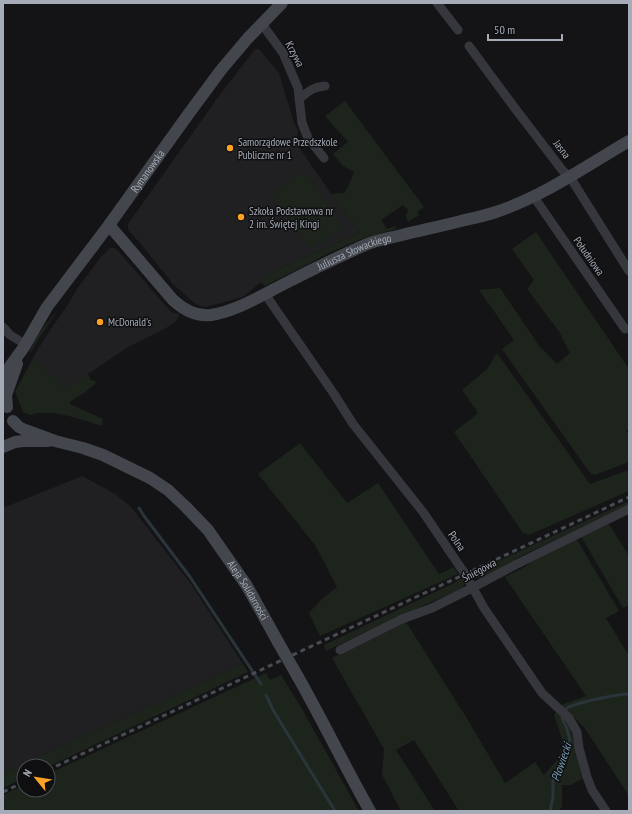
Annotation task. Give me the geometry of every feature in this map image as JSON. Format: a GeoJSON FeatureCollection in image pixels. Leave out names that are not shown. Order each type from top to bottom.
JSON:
{"type":"FeatureCollection","features":[{"type":"Feature","properties":{"kind":"street","name":"Rymanowska"},"geometry":{"type":"LineString","coordinates":[[3,376],[24,346],[47,307],[109,225],[221,70],[248,38],[282,3]]}},
{"type":"Feature","properties":{"kind":"street"},"geometry":{"type":"LineString","coordinates":[[437,3],[458,30]]}},
{"type":"Feature","properties":{"kind":"street","name":"Krzywa"},"geometry":{"type":"LineString","coordinates":[[262,24],[283,52],[298,88],[302,123],[308,138],[324,158]]}},
{"type":"Feature","properties":{"kind":"street","name":"Jasna"},"geometry":{"type":"LineString","coordinates":[[469,46],[563,171],[570,177],[629,271]]}},
{"type":"Feature","properties":{"kind":"street"},"geometry":{"type":"LineString","coordinates":[[299,99],[310,90],[325,86]]}},
{"type":"Feature","properties":{"kind":"street","name":"Juliusza Słowackiego"},"geometry":{"type":"LineString","coordinates":[[109,225],[173,300],[181,307],[199,315],[219,313],[237,308],[336,258],[366,245],[517,205],[570,177],[629,141]]}},
{"type":"Feature","properties":{"kind":"street","name":"Południowa"},"geometry":{"type":"LineString","coordinates":[[534,197],[625,329]]}},
{"type":"Feature","properties":{"kind":"street","name":"Polna"},"geometry":{"type":"LineString","coordinates":[[265,294],[353,424],[424,512],[465,574],[492,620],[542,693],[569,718],[577,732],[579,748],[592,790],[606,811]]}},
{"type":"Feature","properties":{"kind":"street"},"geometry":{"type":"LineString","coordinates":[[3,328],[24,346]]}},
{"type":"Feature","properties":{"kind":"street","name":"Rymanowska"},"geometry":{"type":"LineString","coordinates":[[5,405],[8,389],[24,346]]}},
{"type":"Feature","properties":{"kind":"street"},"geometry":{"type":"LineString","coordinates":[[3,447],[11,436],[12,428],[10,413],[5,405]]}},
{"type":"Feature","properties":{"kind":"street","name":"Aleja Solidarności"},"geometry":{"type":"LineString","coordinates":[[12,420],[25,430],[55,441],[103,455],[150,478],[168,490],[208,530],[247,586],[317,711],[343,763],[370,811]]}},
{"type":"Feature","properties":{"kind":"street","name":"Aleja Solidarności"},"geometry":{"type":"LineString","coordinates":[[3,447],[15,442],[23,441],[55,441]]}},
{"type":"Feature","properties":{"kind":"street","name":"Śniegowa"},"geometry":{"type":"LineString","coordinates":[[340,650],[402,619],[432,608],[542,551],[629,509]]}},
{"type":"Feature","properties":{"kind":"shaded area","name":"Szkoła Podstawowa nr 2 im. Świętej Kingi"},"geometry":{"type":"Polygon","coordinates":[[[255,49],[259,49],[279,73],[294,123],[298,130],[296,143],[334,198],[360,232],[276,270],[243,297],[206,307],[200,306],[193,302],[173,284],[128,230],[128,224],[216,100],[255,49]]]}},
{"type":"Feature","properties":{"kind":"shaded area"},"geometry":{"type":"Polygon","coordinates":[[[345,101],[424,207],[417,212],[419,215],[408,222],[406,216],[408,210],[403,205],[381,220],[387,229],[395,226],[396,229],[364,238],[331,252],[265,286],[261,282],[276,270],[360,232],[331,194],[344,193],[354,172],[343,166],[333,154],[348,142],[325,116],[345,101]]]}},
{"type":"Feature","properties":{"kind":"shaded area"},"geometry":{"type":"Polygon","coordinates":[[[304,171],[343,227],[311,250],[272,194],[304,171]]]}},
{"type":"Feature","properties":{"kind":"shaded area"},"geometry":{"type":"Polygon","coordinates":[[[536,232],[629,369],[629,429],[626,431],[629,435],[629,462],[595,475],[590,473],[502,349],[514,340],[479,290],[500,288],[540,347],[557,364],[570,353],[560,333],[527,289],[534,280],[512,249],[536,232]]]}},
{"type":"Feature","properties":{"kind":"shaded area"},"geometry":{"type":"Polygon","coordinates":[[[110,248],[115,248],[171,312],[179,314],[179,316],[176,321],[166,328],[128,347],[66,389],[33,358],[77,289],[100,258],[110,248]]]}},
{"type":"Feature","properties":{"kind":"shaded area"},"geometry":{"type":"Polygon","coordinates":[[[58,310],[31,352],[30,352],[39,334],[58,310]]]}},
{"type":"Feature","properties":{"kind":"shaded area"},"geometry":{"type":"Polygon","coordinates":[[[497,353],[590,484],[629,470],[629,491],[529,535],[523,533],[454,432],[478,413],[462,390],[487,369],[497,353]]]}},
{"type":"Feature","properties":{"kind":"shaded area"},"geometry":{"type":"Polygon","coordinates":[[[33,358],[66,388],[88,374],[91,380],[97,382],[84,393],[71,401],[70,404],[103,419],[102,426],[57,414],[39,413],[30,415],[23,412],[15,392],[33,358]]]}},
{"type":"Feature","properties":{"kind":"shaded area"},"geometry":{"type":"Polygon","coordinates":[[[300,443],[347,503],[378,483],[439,574],[454,567],[458,574],[320,636],[309,613],[322,599],[337,587],[315,545],[258,474],[300,443]]]}},
{"type":"Feature","properties":{"kind":"shaded area"},"geometry":{"type":"Polygon","coordinates":[[[82,476],[115,494],[131,507],[191,584],[243,664],[36,758],[16,758],[16,767],[3,773],[3,508],[82,476]]]}},
{"type":"Feature","properties":{"kind":"shaded area"},"geometry":{"type":"Polygon","coordinates":[[[629,501],[629,505],[523,555],[482,578],[474,578],[470,574],[629,501]]]}},
{"type":"Feature","properties":{"kind":"shaded area"},"geometry":{"type":"Polygon","coordinates":[[[609,524],[629,556],[629,605],[623,608],[582,536],[609,524]]]}},
{"type":"Feature","properties":{"kind":"shaded area"},"geometry":{"type":"Polygon","coordinates":[[[574,539],[578,541],[619,611],[606,618],[629,656],[629,796],[584,727],[561,705],[586,696],[505,577],[525,567],[536,558],[574,539]]]}},
{"type":"Feature","properties":{"kind":"shaded area"},"geometry":{"type":"Polygon","coordinates":[[[462,578],[465,583],[462,589],[326,651],[324,645],[462,578]]]}},
{"type":"Feature","properties":{"kind":"shaded area"},"geometry":{"type":"Polygon","coordinates":[[[406,622],[468,720],[505,783],[535,762],[544,775],[560,757],[562,739],[554,715],[556,712],[569,723],[582,779],[571,785],[562,785],[562,806],[559,811],[459,811],[414,740],[396,750],[435,811],[401,811],[382,775],[384,749],[332,658],[406,622]]]}},
{"type":"Feature","properties":{"kind":"shaded area"},"geometry":{"type":"Polygon","coordinates":[[[243,664],[248,672],[56,763],[56,758],[36,758],[243,664]]]}},
{"type":"Feature","properties":{"kind":"shaded area"},"geometry":{"type":"Polygon","coordinates":[[[266,673],[270,680],[281,675],[302,709],[359,811],[5,811],[3,808],[3,795],[16,789],[16,798],[56,798],[56,770],[266,673]]]}},
{"type":"Feature","properties":{"kind":"shaded area"},"geometry":{"type":"Polygon","coordinates":[[[16,767],[16,782],[3,788],[3,773],[16,767]]]}},
{"type":"Feature","properties":{"kind":"waterway"},"geometry":{"type":"LineString","coordinates":[[139,508],[190,577],[261,684]]}},
{"type":"Feature","properties":{"kind":"waterway","name":"Płowiecki"},"geometry":{"type":"LineString","coordinates":[[550,811],[553,797],[553,781],[570,740],[562,718],[565,710],[577,704],[606,697],[629,694]]}},
{"type":"Feature","properties":{"kind":"waterway"},"geometry":{"type":"LineString","coordinates":[[266,695],[273,710],[335,811]]}},
{"type":"Feature","properties":{"kind":"railway"},"geometry":{"type":"LineString","coordinates":[[56,766],[629,497]]}},
{"type":"Feature","properties":{"kind":"railway"},"geometry":{"type":"LineString","coordinates":[[3,792],[16,786]]}},
{"type":"Feature","properties":{"kind":"place","name":"Samorządowe Przedszkole Publiczne nr 1"},"geometry":{"type":"Point","coordinates":[230,148]}},
{"type":"Feature","properties":{"kind":"place","name":"Szkoła Podstawowa nr 2 im. Świętej Kingi"},"geometry":{"type":"Point","coordinates":[241,217]}},
{"type":"Feature","properties":{"kind":"place","name":"McDonald's"},"geometry":{"type":"Point","coordinates":[100,322]}}]}
